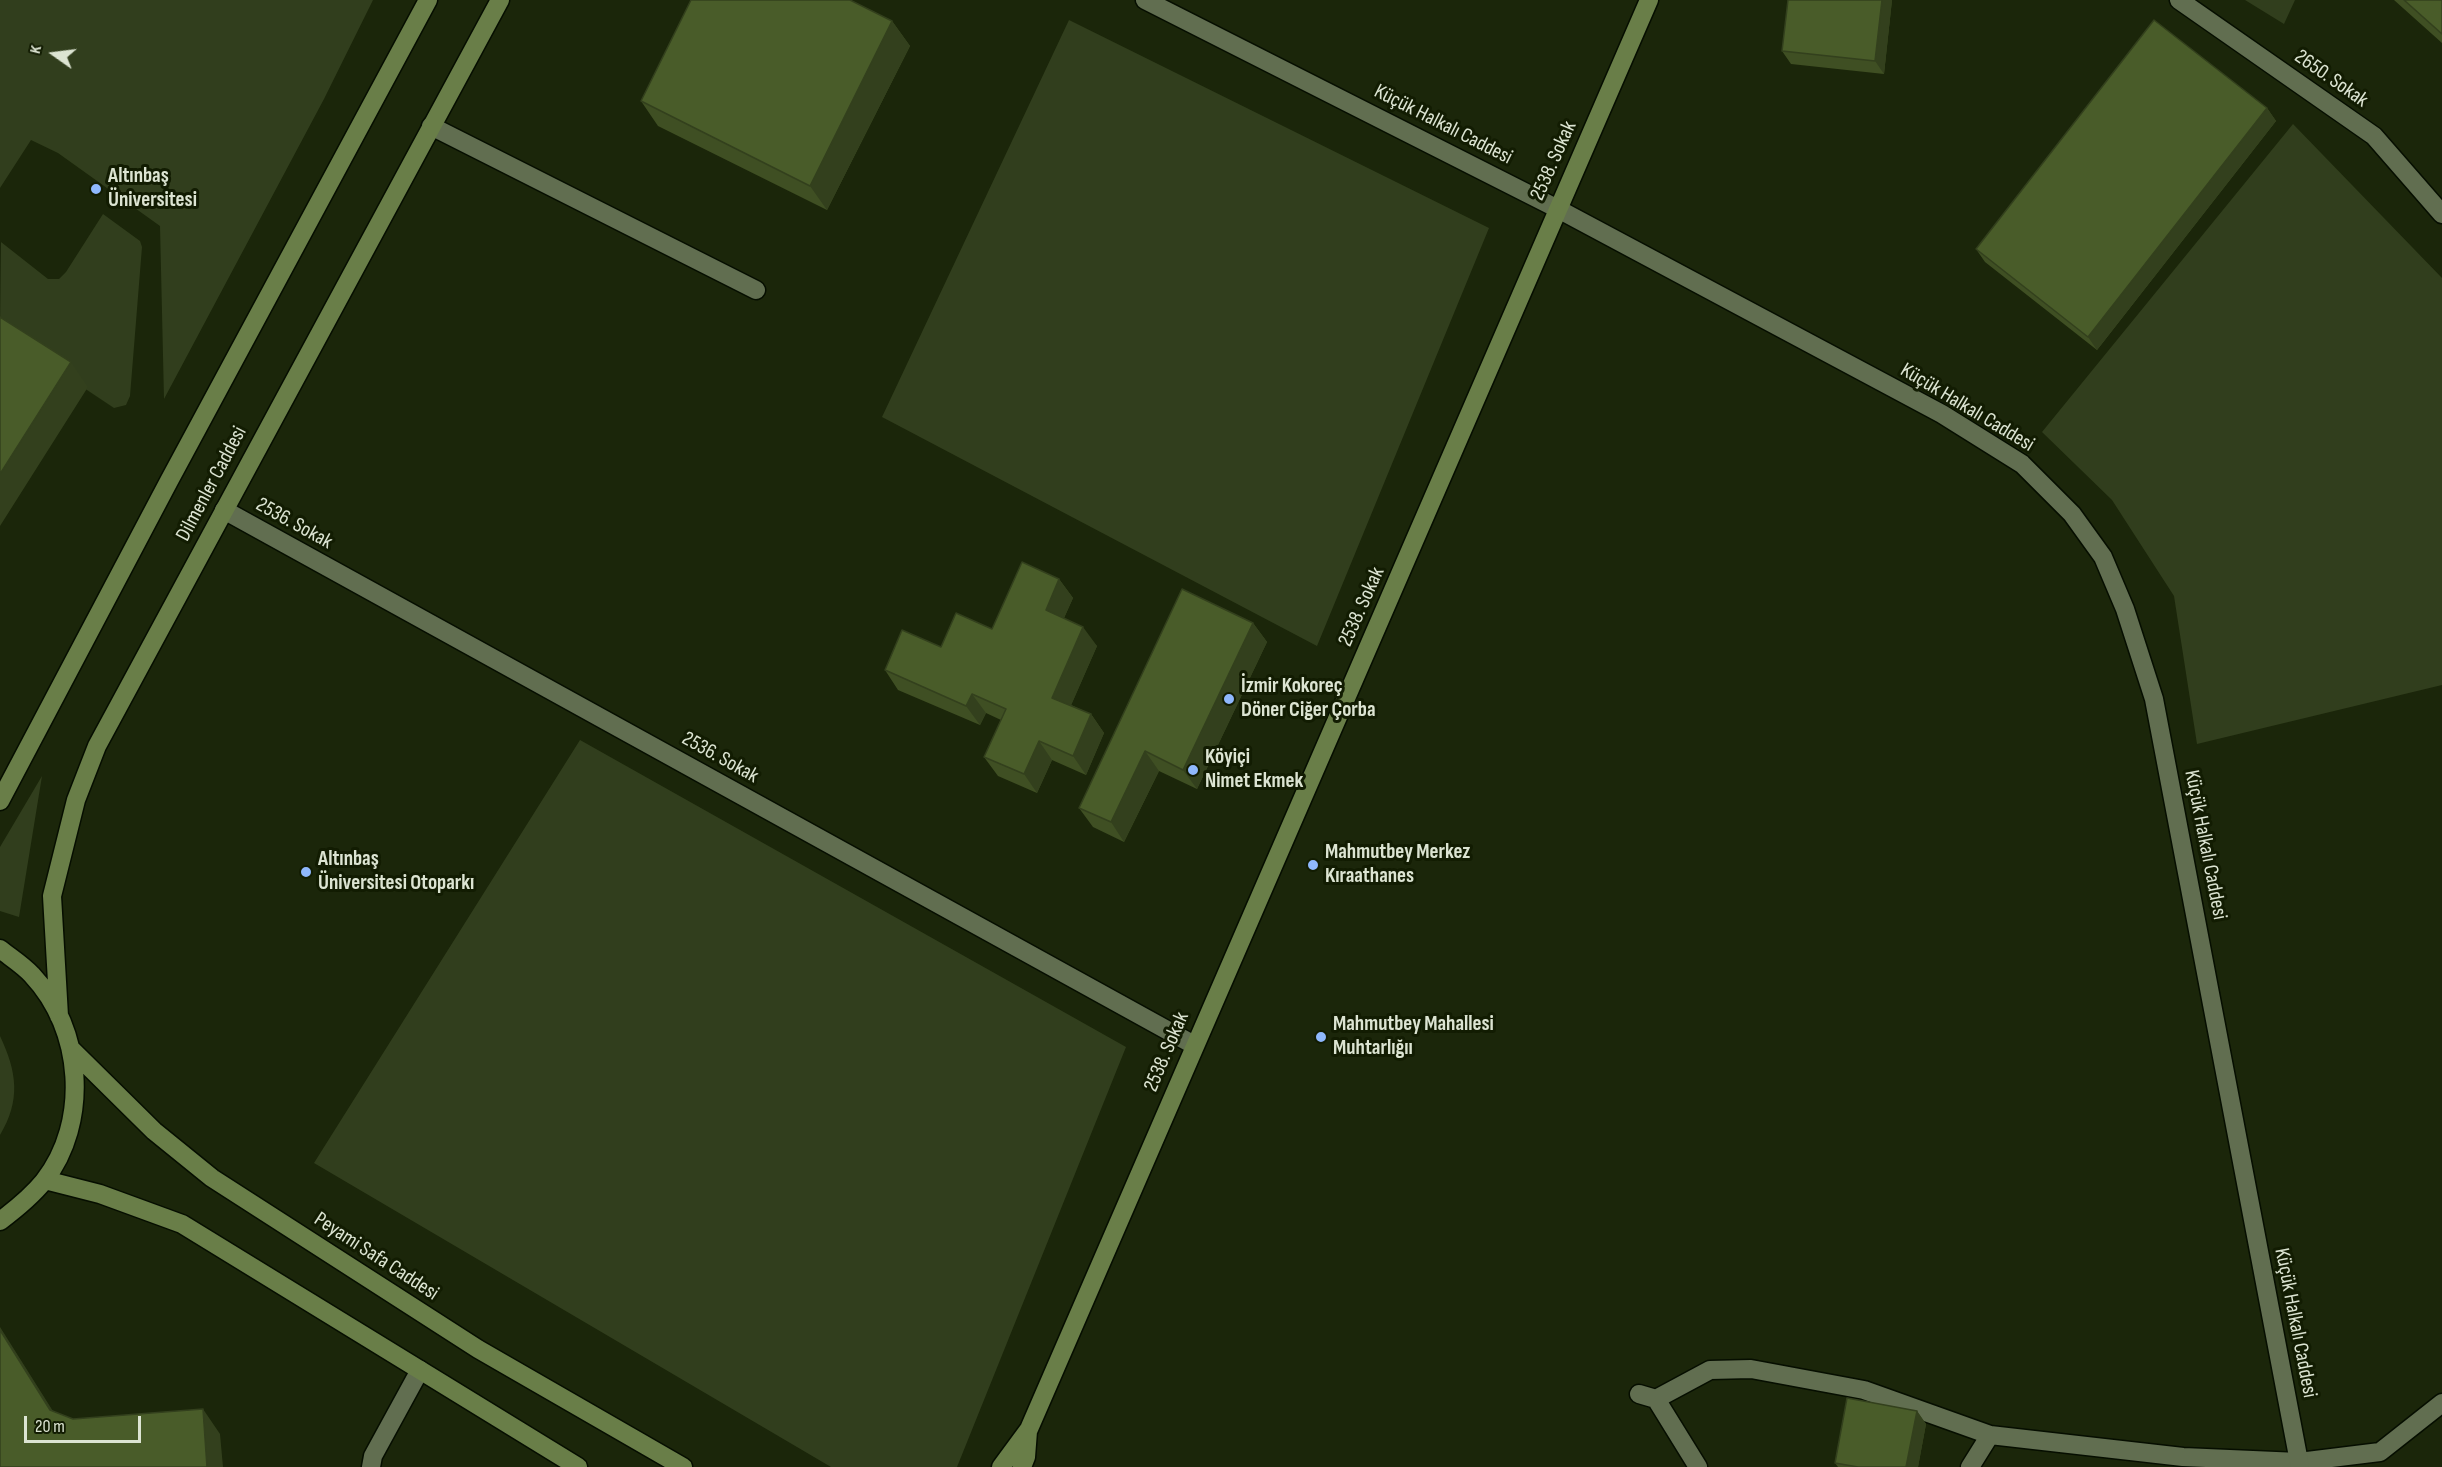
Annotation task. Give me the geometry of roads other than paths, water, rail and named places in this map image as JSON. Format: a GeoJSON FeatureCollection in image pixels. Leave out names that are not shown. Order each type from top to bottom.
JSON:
{"type":"FeatureCollection","features":[{"type":"Feature","properties":{"kind":"street","name":"Dilmenler Caddesi"},"geometry":{"type":"LineString","coordinates":[[0,801],[428,0]]}},
{"type":"Feature","properties":{"kind":"street","name":"Dilmenler Caddesi"},"geometry":{"type":"LineString","coordinates":[[59,1016],[52,896],[76,800],[97,746],[500,0]]}},
{"type":"Feature","properties":{"kind":"street","name":"Küçük Halkalı Caddesi"},"geometry":{"type":"LineString","coordinates":[[1145,0],[1558,209],[1942,414],[2022,464],[2072,514],[2103,557],[2126,609],[2154,699],[2299,1464]]}},
{"type":"Feature","properties":{"kind":"street","name":"2538. Sokak"},"geometry":{"type":"LineString","coordinates":[[1029,1429],[1649,0]]}},
{"type":"Feature","properties":{"kind":"street","name":"2650. Sokak"},"geometry":{"type":"LineString","coordinates":[[2179,0],[2374,136],[2442,214]]}},
{"type":"Feature","properties":{"kind":"street"},"geometry":{"type":"LineString","coordinates":[[431,126],[756,290]]}},
{"type":"Feature","properties":{"kind":"street","name":"2536. Sokak"},"geometry":{"type":"LineString","coordinates":[[224,510],[1194,1045]]}},
{"type":"Feature","properties":{"kind":"street"},"geometry":{"type":"LineString","coordinates":[[0,949],[32,975],[57,1009],[71,1049],[75,1083],[72,1118],[62,1151],[45,1180],[23,1204],[0,1221]]}},
{"type":"Feature","properties":{"kind":"street","name":"Peyami Safa Caddesi"},"geometry":{"type":"LineString","coordinates":[[71,1049],[154,1131],[212,1178],[478,1349],[683,1467]]}},
{"type":"Feature","properties":{"kind":"street"},"geometry":{"type":"LineString","coordinates":[[45,1180],[100,1194],[182,1224],[578,1467]]}},
{"type":"Feature","properties":{"kind":"street"},"geometry":{"type":"LineString","coordinates":[[1698,1467],[1648,1396],[1710,1370],[1751,1369],[1864,1390],[1990,1435],[2183,1462],[2299,1464],[2380,1452],[2442,1403]]}},
{"type":"Feature","properties":{"kind":"street"},"geometry":{"type":"LineString","coordinates":[[371,1467],[373,1456],[420,1370]]}},
{"type":"Feature","properties":{"kind":"street"},"geometry":{"type":"LineString","coordinates":[[1001,1467],[1029,1429]]}},
{"type":"Feature","properties":{"kind":"street"},"geometry":{"type":"LineString","coordinates":[[1022,1467],[1026,1457],[1029,1429]]}},
{"type":"Feature","properties":{"kind":"street"},"geometry":{"type":"LineString","coordinates":[[1970,1467],[1990,1435]]}},
{"type":"Feature","properties":{"kind":"place","name":"Altınbaş Üniversitesi"},"geometry":{"type":"Point","coordinates":[96,189]}},
{"type":"Feature","properties":{"kind":"place","name":"İzmir Kokoreç Döner Ciğer Çorba"},"geometry":{"type":"Point","coordinates":[1229,699]}},
{"type":"Feature","properties":{"kind":"place","name":"Köyiçi Nimet Ekmek"},"geometry":{"type":"Point","coordinates":[1193,770]}},
{"type":"Feature","properties":{"kind":"place","name":"Mahmutbey Merkez Kıraathanes"},"geometry":{"type":"Point","coordinates":[1313,865]}},
{"type":"Feature","properties":{"kind":"place","name":"Altınbaş Üniversitesi Otoparkı"},"geometry":{"type":"Point","coordinates":[306,872]}},
{"type":"Feature","properties":{"kind":"place","name":"Mahmutbey Mahallesi Muhtarlığıı"},"geometry":{"type":"Point","coordinates":[1321,1037]}}]}
